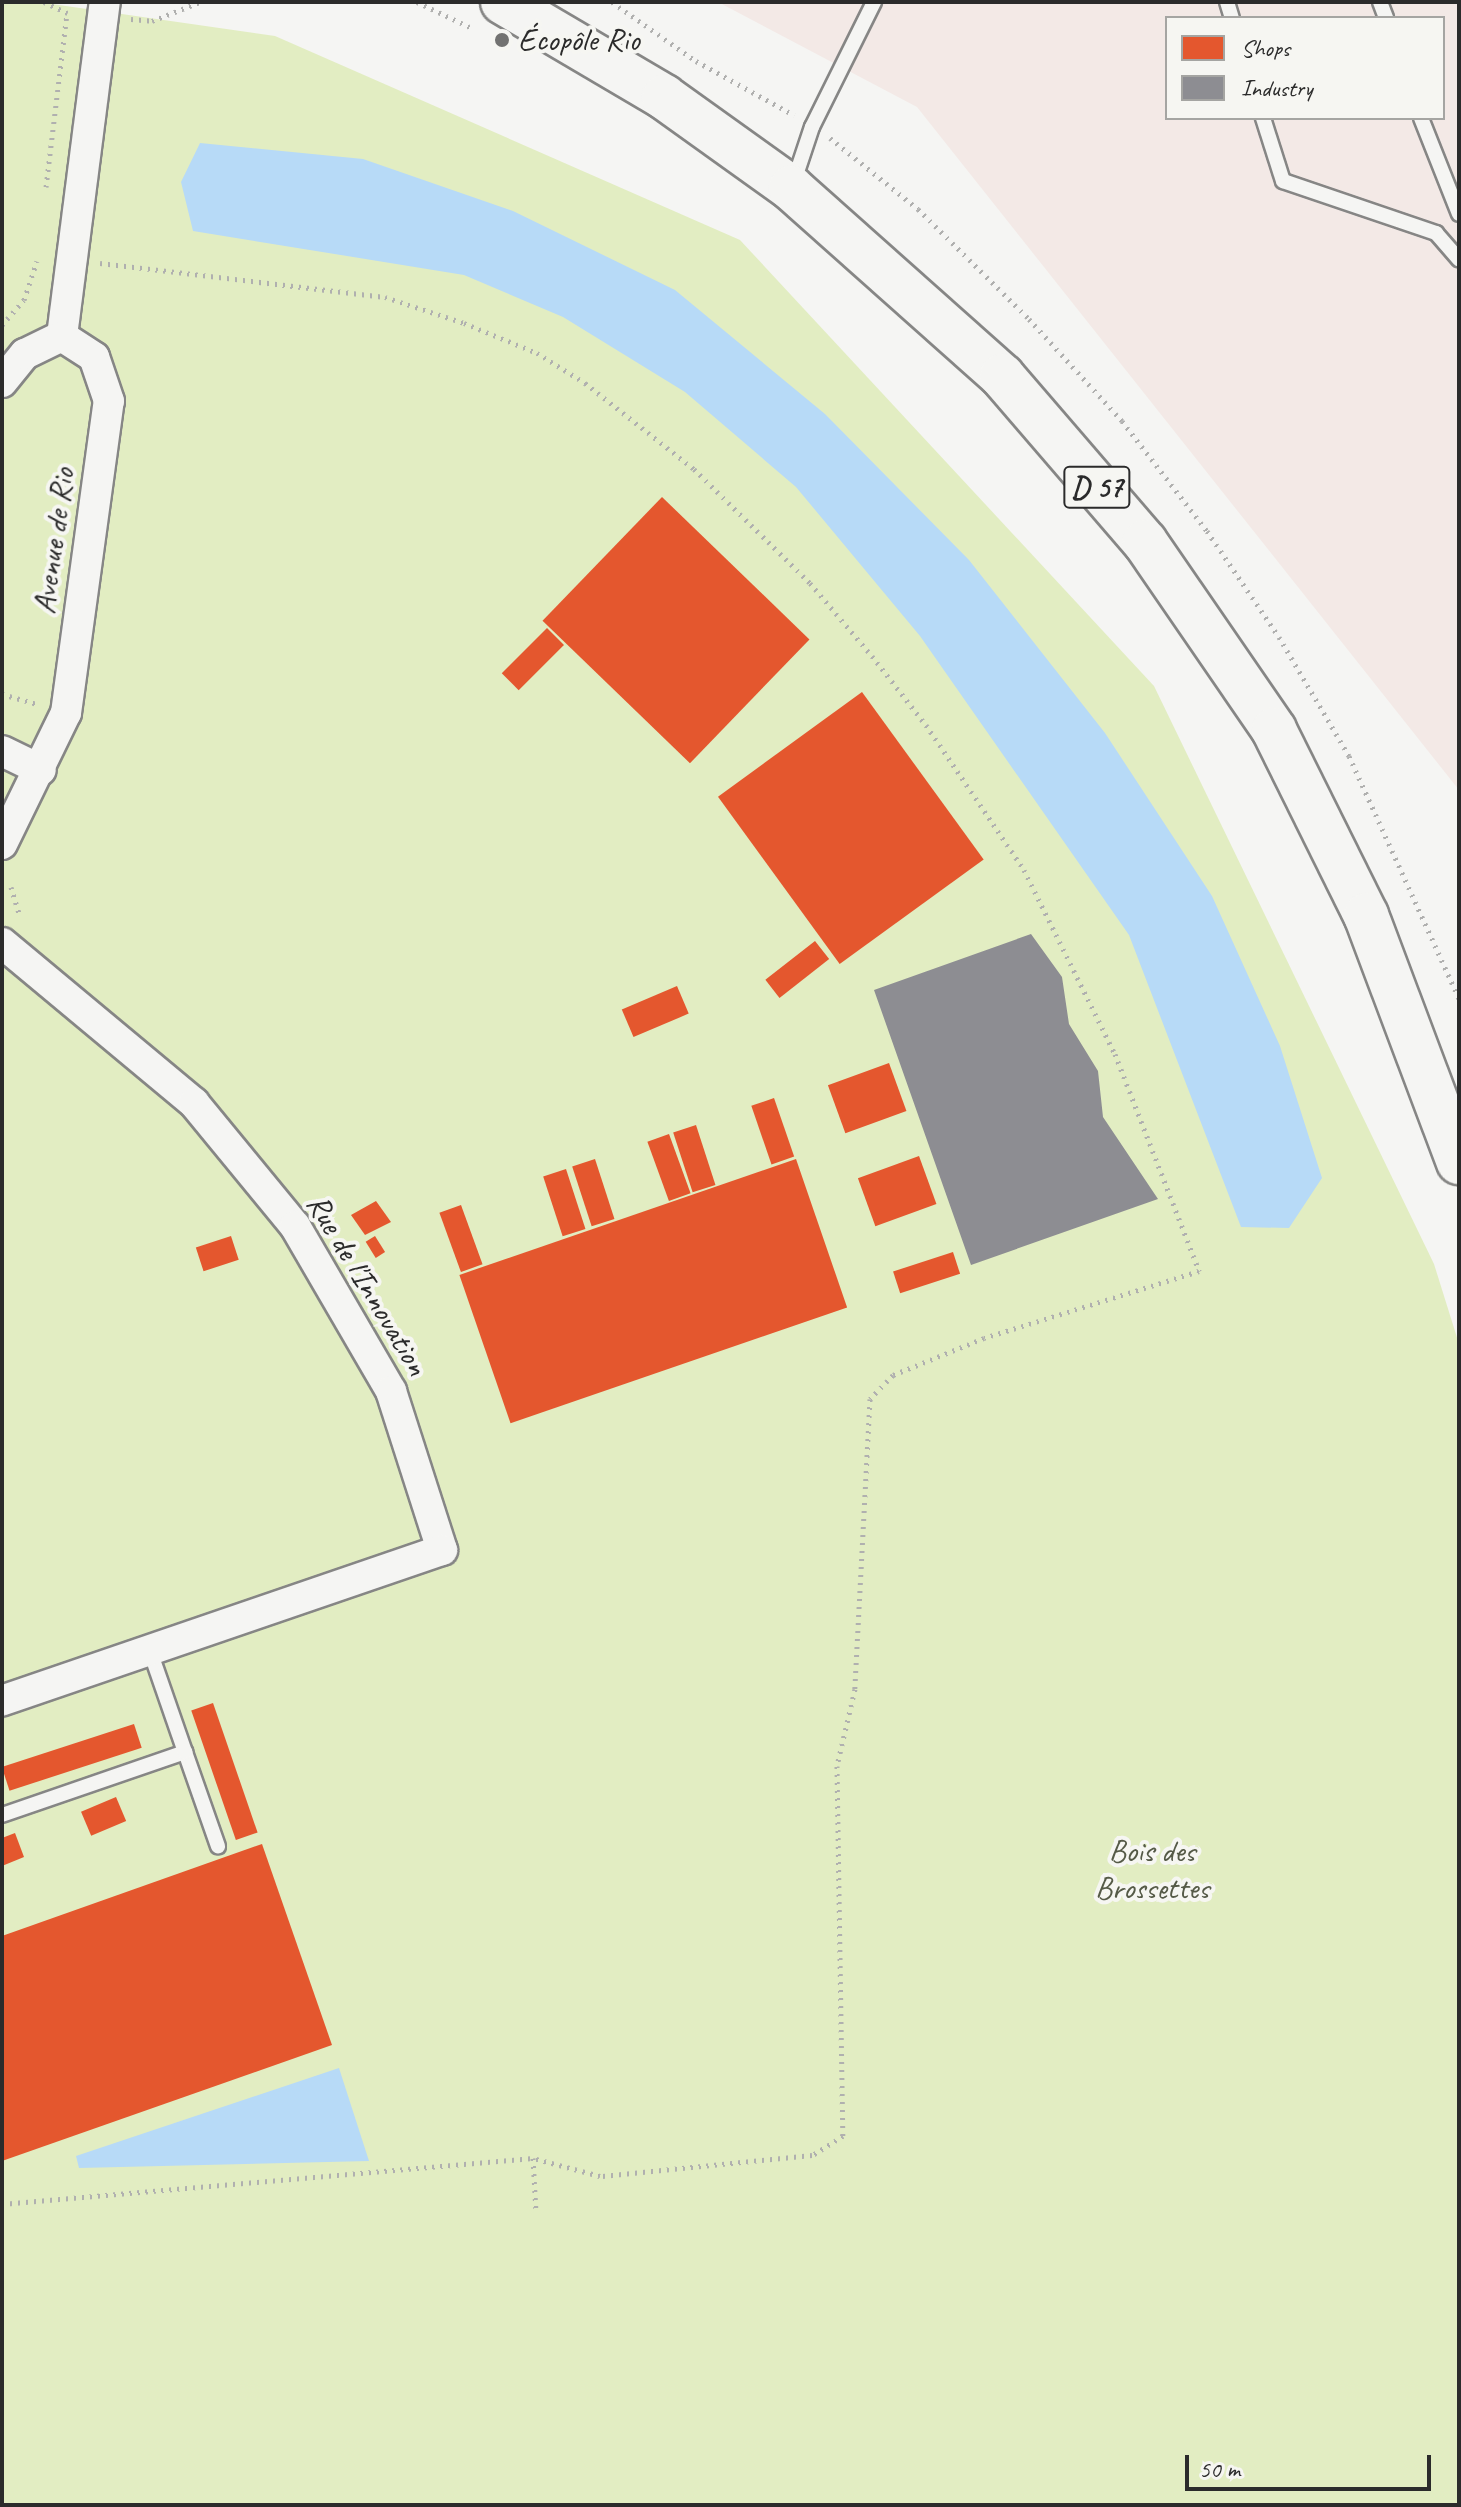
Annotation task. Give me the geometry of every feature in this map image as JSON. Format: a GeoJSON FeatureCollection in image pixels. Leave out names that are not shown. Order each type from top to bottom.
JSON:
{"type":"FeatureCollection","features":[{"type":"Feature","properties":{"kind":"main road","name":"D 57"},"geometry":{"type":"LineString","coordinates":[[503,2],[664,97],[791,188],[1002,376],[1145,542],[1274,730],[1366,915],[1459,1162]]}},
{"type":"Feature","properties":{"kind":"street"},"geometry":{"type":"LineString","coordinates":[[2,382],[25,354],[62,336],[101,12]]}},
{"type":"Feature","properties":{"kind":"street","name":"Avenue de Rio"},"geometry":{"type":"LineString","coordinates":[[2,844],[41,770],[66,713],[109,401],[94,357],[62,336]]}},
{"type":"Feature","properties":{"kind":"street"},"geometry":{"type":"LineString","coordinates":[[2,751],[41,770]]}},
{"type":"Feature","properties":{"kind":"street","name":"Rue de l'Innovation"},"geometry":{"type":"LineString","coordinates":[[2,943],[194,1103],[295,1226],[391,1391],[442,1550],[2,1701]]}},
{"type":"Feature","properties":{"kind":"lane"},"geometry":{"type":"LineString","coordinates":[[791,188],[812,127],[874,2]]}},
{"type":"Feature","properties":{"kind":"lane"},"geometry":{"type":"LineString","coordinates":[[1264,120],[1283,181],[1436,233],[1459,259]]}},
{"type":"Feature","properties":{"kind":"lane"},"geometry":{"type":"LineString","coordinates":[[1422,120],[1459,214]]}},
{"type":"Feature","properties":{"kind":"lane"},"geometry":{"type":"LineString","coordinates":[[150,1651],[218,1846]]}},
{"type":"Feature","properties":{"kind":"lane"},"geometry":{"type":"LineString","coordinates":[[2,1815],[185,1752]]}},
{"type":"Feature","properties":{"kind":"path"},"geometry":{"type":"LineString","coordinates":[[44,2],[67,13],[101,12],[152,21],[200,2]]}},
{"type":"Feature","properties":{"kind":"path"},"geometry":{"type":"LineString","coordinates":[[45,201],[67,13]]}},
{"type":"Feature","properties":{"kind":"path"},"geometry":{"type":"LineString","coordinates":[[2,325],[24,300],[39,248]]}},
{"type":"Feature","properties":{"kind":"path"},"geometry":{"type":"LineString","coordinates":[[2,2204],[533,2158],[600,2176],[812,2155],[843,2136],[837,1766],[855,1689],[870,1399],[893,1375],[984,1338],[1199,1271],[1115,1054],[1024,870],[872,656],[810,583],[694,469],[585,383],[537,353],[464,323],[385,297],[99,263]]}},
{"type":"Feature","properties":{"kind":"path"},"geometry":{"type":"LineString","coordinates":[[533,2158],[536,2211]]}},
{"type":"Feature","properties":{"kind":"shaded area"},"geometry":{"type":"Polygon","coordinates":[[[718,2],[1459,2],[1459,790],[917,107],[718,2]]]}},
{"type":"Feature","properties":{"kind":"green space","name":"Bois des Brossettes"},"geometry":{"type":"Polygon","coordinates":[[[2,2],[38,2],[275,36],[740,240],[1154,686],[1434,1264],[1459,1344],[1459,2505],[2,2505],[2,2]]]}},
{"type":"Feature","properties":{"kind":"water"},"geometry":{"type":"Polygon","coordinates":[[[200,143],[363,159],[513,211],[675,290],[825,414],[969,560],[1105,733],[1212,896],[1280,1046],[1322,1178],[1289,1228],[1241,1227],[1129,935],[920,636],[796,487],[685,392],[563,317],[464,275],[193,231],[181,182],[200,143]]]}},
{"type":"Feature","properties":{"kind":"water"},"geometry":{"type":"Polygon","coordinates":[[[339,2068],[369,2161],[79,2168],[76,2156],[339,2068]]]}},
{"type":"Feature","properties":{"kind":"building: Shops"},"geometry":{"type":"Polygon","coordinates":[[[662,497],[809,639],[690,763],[543,621],[662,497]]]}},
{"type":"Feature","properties":{"kind":"building: Shops"},"geometry":{"type":"Polygon","coordinates":[[[547,628],[564,645],[519,690],[502,673],[547,628]]]}},
{"type":"Feature","properties":{"kind":"building: Shops"},"geometry":{"type":"Polygon","coordinates":[[[862,692],[984,859],[840,964],[718,797],[862,692]]]}},
{"type":"Feature","properties":{"kind":"building: Shops"},"geometry":{"type":"Polygon","coordinates":[[[815,941],[829,959],[780,998],[765,980],[815,941]]]}},
{"type":"Feature","properties":{"kind":"building: Shops"},"geometry":{"type":"Polygon","coordinates":[[[677,986],[689,1014],[633,1037],[622,1009],[677,986]]]}},
{"type":"Feature","properties":{"kind":"building: Shops"},"geometry":{"type":"Polygon","coordinates":[[[889,1063],[906,1111],[845,1133],[828,1085],[889,1063]]]}},
{"type":"Feature","properties":{"kind":"building: Shops"},"geometry":{"type":"Polygon","coordinates":[[[774,1098],[794,1157],[771,1164],[751,1106],[774,1098]]]}},
{"type":"Feature","properties":{"kind":"building: Shops"},"geometry":{"type":"Polygon","coordinates":[[[696,1125],[715,1185],[693,1192],[673,1132],[696,1125]]]}},
{"type":"Feature","properties":{"kind":"building: Shops"},"geometry":{"type":"Polygon","coordinates":[[[669,1134],[691,1193],[669,1201],[647,1142],[669,1134]]]}},
{"type":"Feature","properties":{"kind":"building: Shops"},"geometry":{"type":"Polygon","coordinates":[[[919,1156],[936,1204],[875,1226],[858,1178],[919,1156]]]}},
{"type":"Feature","properties":{"kind":"building: Shops"},"geometry":{"type":"Polygon","coordinates":[[[595,1159],[614,1219],[592,1226],[572,1166],[595,1159]]]}},
{"type":"Feature","properties":{"kind":"building: Shops"},"geometry":{"type":"Polygon","coordinates":[[[796,1159],[847,1307],[511,1423],[459,1275],[796,1159]]]}},
{"type":"Feature","properties":{"kind":"building: Shops"},"geometry":{"type":"Polygon","coordinates":[[[566,1169],[585,1229],[563,1236],[543,1176],[566,1169]]]}},
{"type":"Feature","properties":{"kind":"building: Shops"},"geometry":{"type":"Polygon","coordinates":[[[376,1201],[391,1222],[365,1235],[351,1215],[376,1201]]]}},
{"type":"Feature","properties":{"kind":"building: Shops"},"geometry":{"type":"Polygon","coordinates":[[[461,1205],[483,1264],[461,1272],[439,1213],[461,1205]]]}},
{"type":"Feature","properties":{"kind":"building: Shops"},"geometry":{"type":"Polygon","coordinates":[[[231,1236],[239,1260],[204,1271],[196,1247],[231,1236]]]}},
{"type":"Feature","properties":{"kind":"building: Shops"},"geometry":{"type":"Polygon","coordinates":[[[375,1236],[385,1252],[376,1258],[366,1242],[375,1236]]]}},
{"type":"Feature","properties":{"kind":"building: Shops"},"geometry":{"type":"Polygon","coordinates":[[[953,1252],[960,1274],[900,1293],[893,1271],[953,1252]]]}},
{"type":"Feature","properties":{"kind":"building: Shops"},"geometry":{"type":"Polygon","coordinates":[[[213,1703],[258,1833],[236,1840],[191,1710],[213,1703]]]}},
{"type":"Feature","properties":{"kind":"building: Shops"},"geometry":{"type":"Polygon","coordinates":[[[134,1724],[142,1748],[10,1791],[2,1767],[134,1724]]]}},
{"type":"Feature","properties":{"kind":"building: Shops"},"geometry":{"type":"Polygon","coordinates":[[[116,1797],[126,1821],[91,1836],[81,1812],[116,1797]]]}},
{"type":"Feature","properties":{"kind":"building: Shops"},"geometry":{"type":"Polygon","coordinates":[[[15,1833],[24,1857],[2,1866],[2,1838],[15,1833]]]}},
{"type":"Feature","properties":{"kind":"building: Shops"},"geometry":{"type":"Polygon","coordinates":[[[262,1844],[332,2045],[2,2161],[2,1936],[262,1844]]]}},
{"type":"Feature","properties":{"kind":"building: Industry"},"geometry":{"type":"Polygon","coordinates":[[[1031,934],[1062,977],[1069,1024],[1098,1071],[1103,1117],[1158,1199],[971,1265],[874,990],[1031,934]]]}},
{"type":"Feature","properties":{"kind":"place","name":"Écopôle Rio"},"geometry":{"type":"Point","coordinates":[502,40]}}]}
